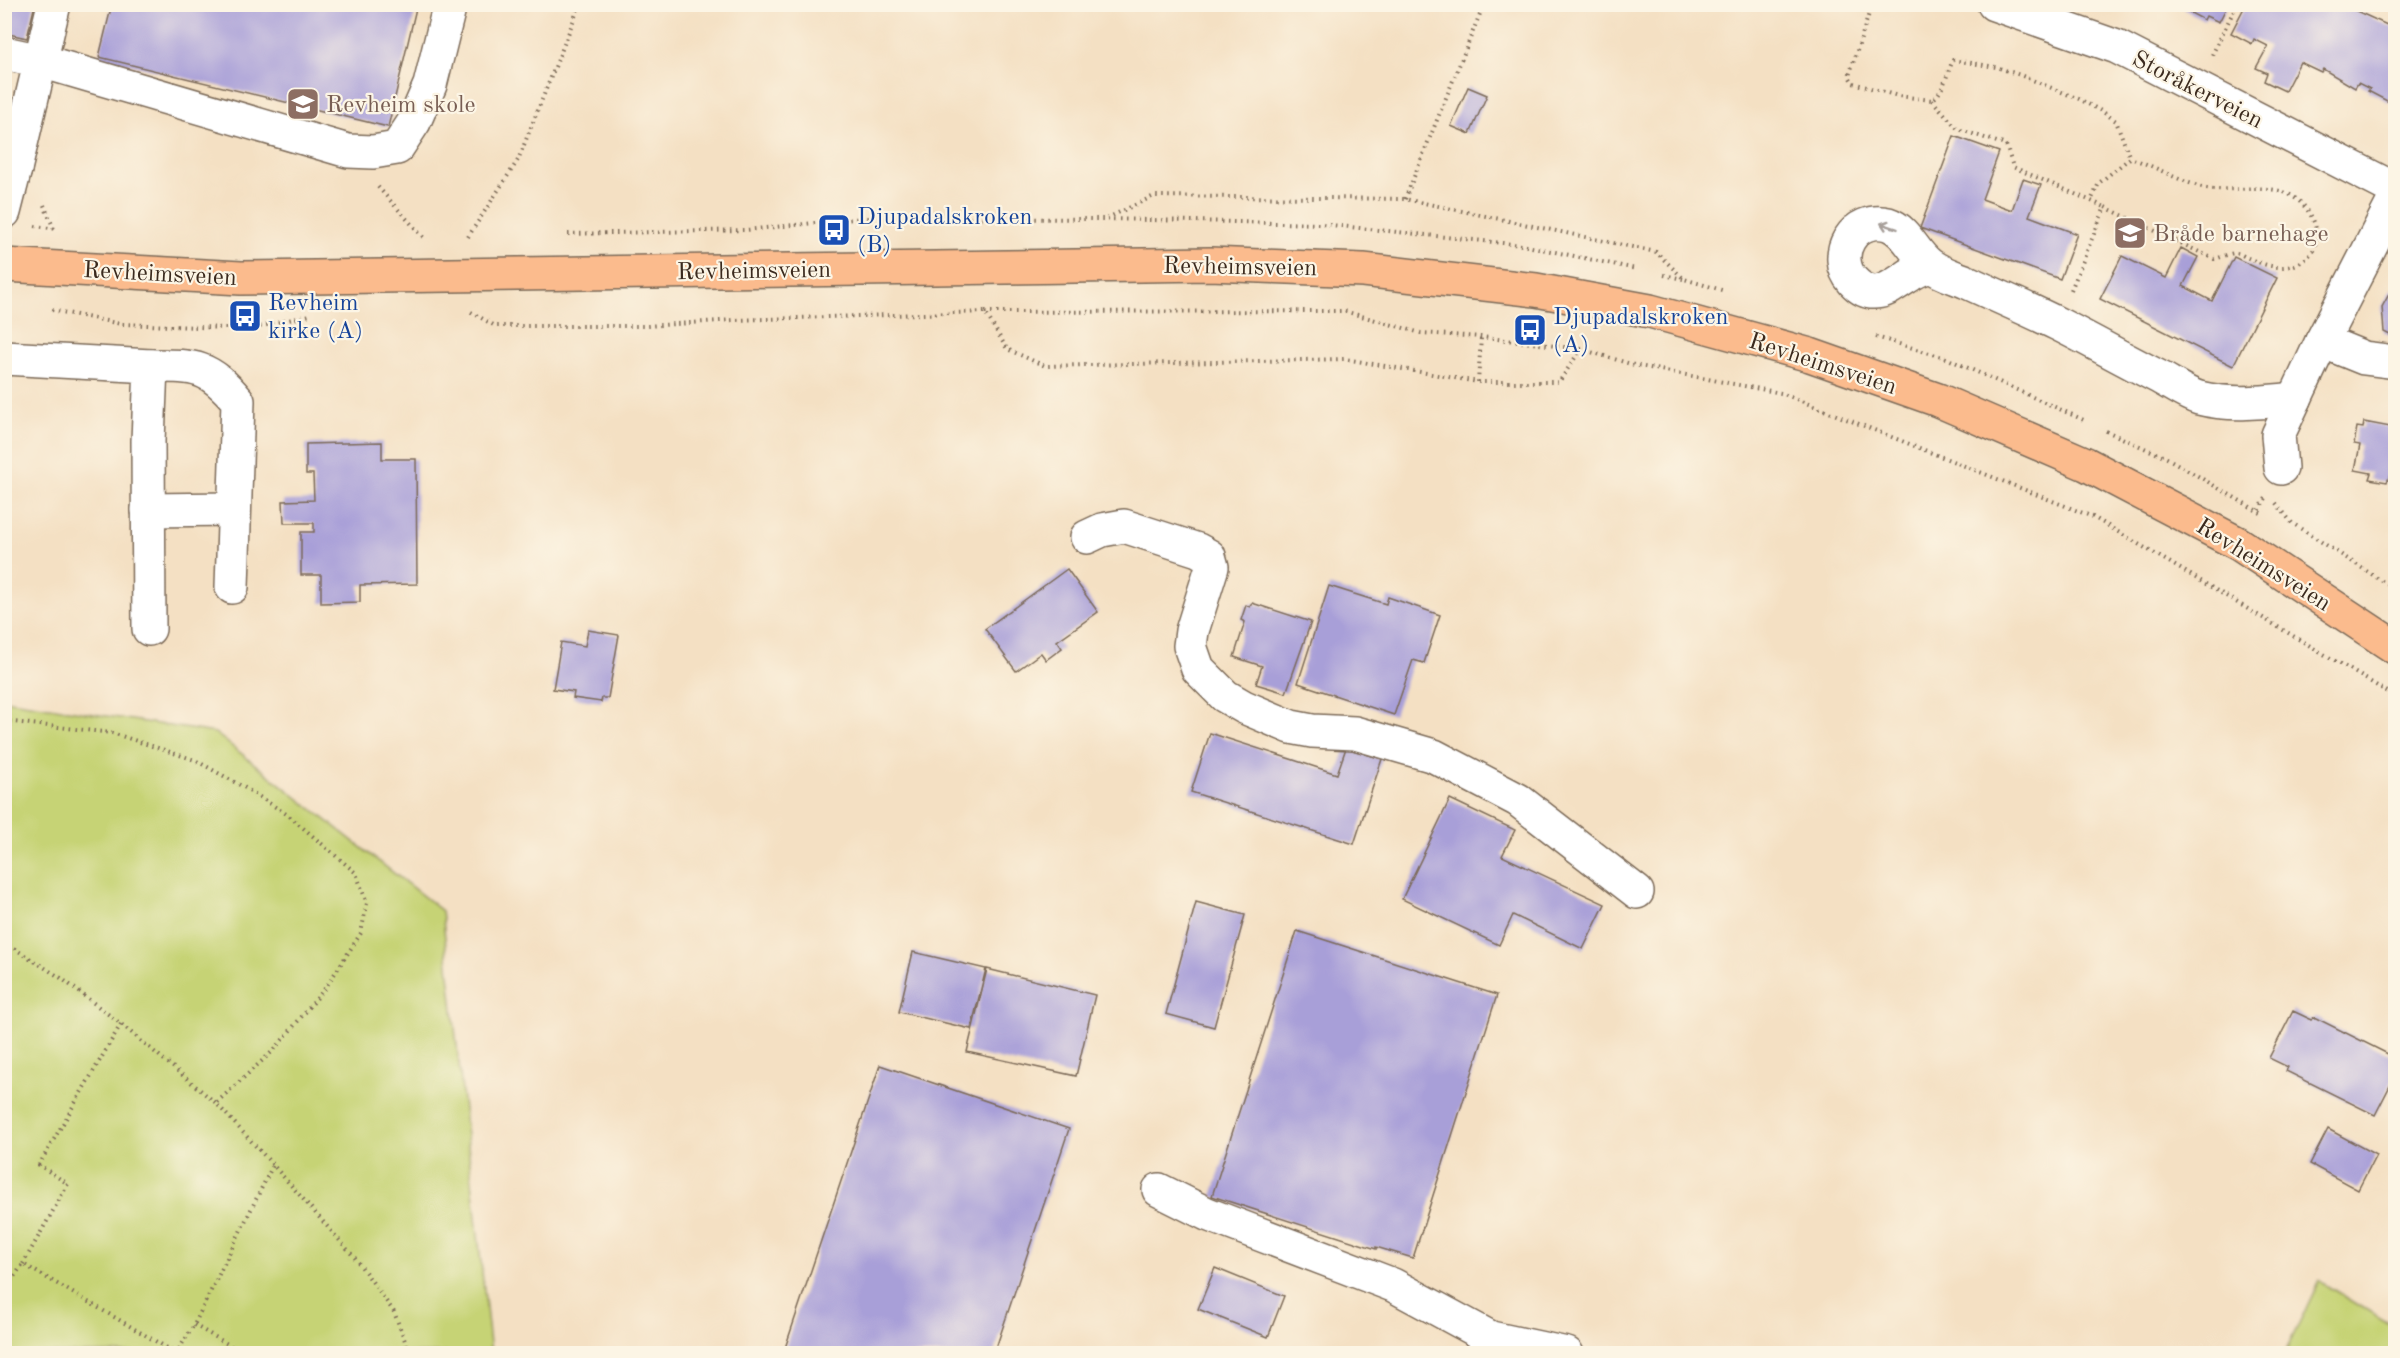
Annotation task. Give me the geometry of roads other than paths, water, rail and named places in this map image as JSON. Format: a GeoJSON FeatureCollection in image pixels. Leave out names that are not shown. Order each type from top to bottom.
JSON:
{"type":"FeatureCollection","features":[{"type":"Feature","properties":{"kind":"main road","name":"Revheimsveien"},"geometry":{"type":"LineString","coordinates":[[5,267],[241,278],[1210,264],[1363,270],[1536,290],[1661,315],[1810,356],[1938,400],[2086,464],[2239,544],[2396,648]]}},
{"type":"Feature","properties":{"kind":"street"},"geometry":{"type":"LineString","coordinates":[[14,219],[10,167],[41,61],[54,4]]}},
{"type":"Feature","properties":{"kind":"street"},"geometry":{"type":"LineString","coordinates":[[4,53],[41,61],[348,151],[373,152],[397,148],[414,122],[430,86],[450,4]]}},
{"type":"Feature","properties":{"kind":"street","name":"Storåkerveien"},"geometry":{"type":"LineString","coordinates":[[1994,4],[2117,47],[2396,190]]}},
{"type":"Feature","properties":{"kind":"street"},"geometry":{"type":"LineString","coordinates":[[2274,481],[2278,435],[2322,341],[2396,197]]}},
{"type":"Feature","properties":{"kind":"street"},"geometry":{"type":"LineString","coordinates":[[1930,266],[2058,324],[2198,398],[2243,404],[2295,399]]}},
{"type":"Feature","properties":{"kind":"street"},"geometry":{"type":"LineString","coordinates":[[2322,341],[2364,358],[2396,362]]}},
{"type":"Feature","properties":{"kind":"street"},"geometry":{"type":"LineString","coordinates":[[4,358],[191,366],[221,381],[238,401],[232,587]]}},
{"type":"Feature","properties":{"kind":"street"},"geometry":{"type":"LineString","coordinates":[[149,629],[148,510],[151,366]]}},
{"type":"Feature","properties":{"kind":"street"},"geometry":{"type":"LineString","coordinates":[[148,510],[233,509]]}},
{"type":"Feature","properties":{"kind":"street"},"geometry":{"type":"LineString","coordinates":[[1087,537],[1102,530],[1124,526],[1198,550],[1209,556],[1212,567],[1192,631],[1190,646],[1198,669],[1225,696],[1244,707],[1291,727],[1312,731],[1355,733],[1434,756],[1518,800],[1637,892]]}},
{"type":"Feature","properties":{"kind":"street"},"geometry":{"type":"LineString","coordinates":[[1159,1190],[1207,1214],[1393,1286],[1491,1338],[1567,1353]]}},
{"type":"Feature","properties":{"kind":"place","name":"Revheim skole"},"geometry":{"type":"Point","coordinates":[303,104]}},
{"type":"Feature","properties":{"kind":"place","name":"Djupadalskroken (B)"},"geometry":{"type":"Point","coordinates":[834,230]}},
{"type":"Feature","properties":{"kind":"place","name":"Bråde barnehage"},"geometry":{"type":"Point","coordinates":[2130,233]}},
{"type":"Feature","properties":{"kind":"place","name":"Revheim kirke (A)"},"geometry":{"type":"Point","coordinates":[245,316]}},
{"type":"Feature","properties":{"kind":"place","name":"Djupadalskroken (A)"},"geometry":{"type":"Point","coordinates":[1530,330]}}]}
